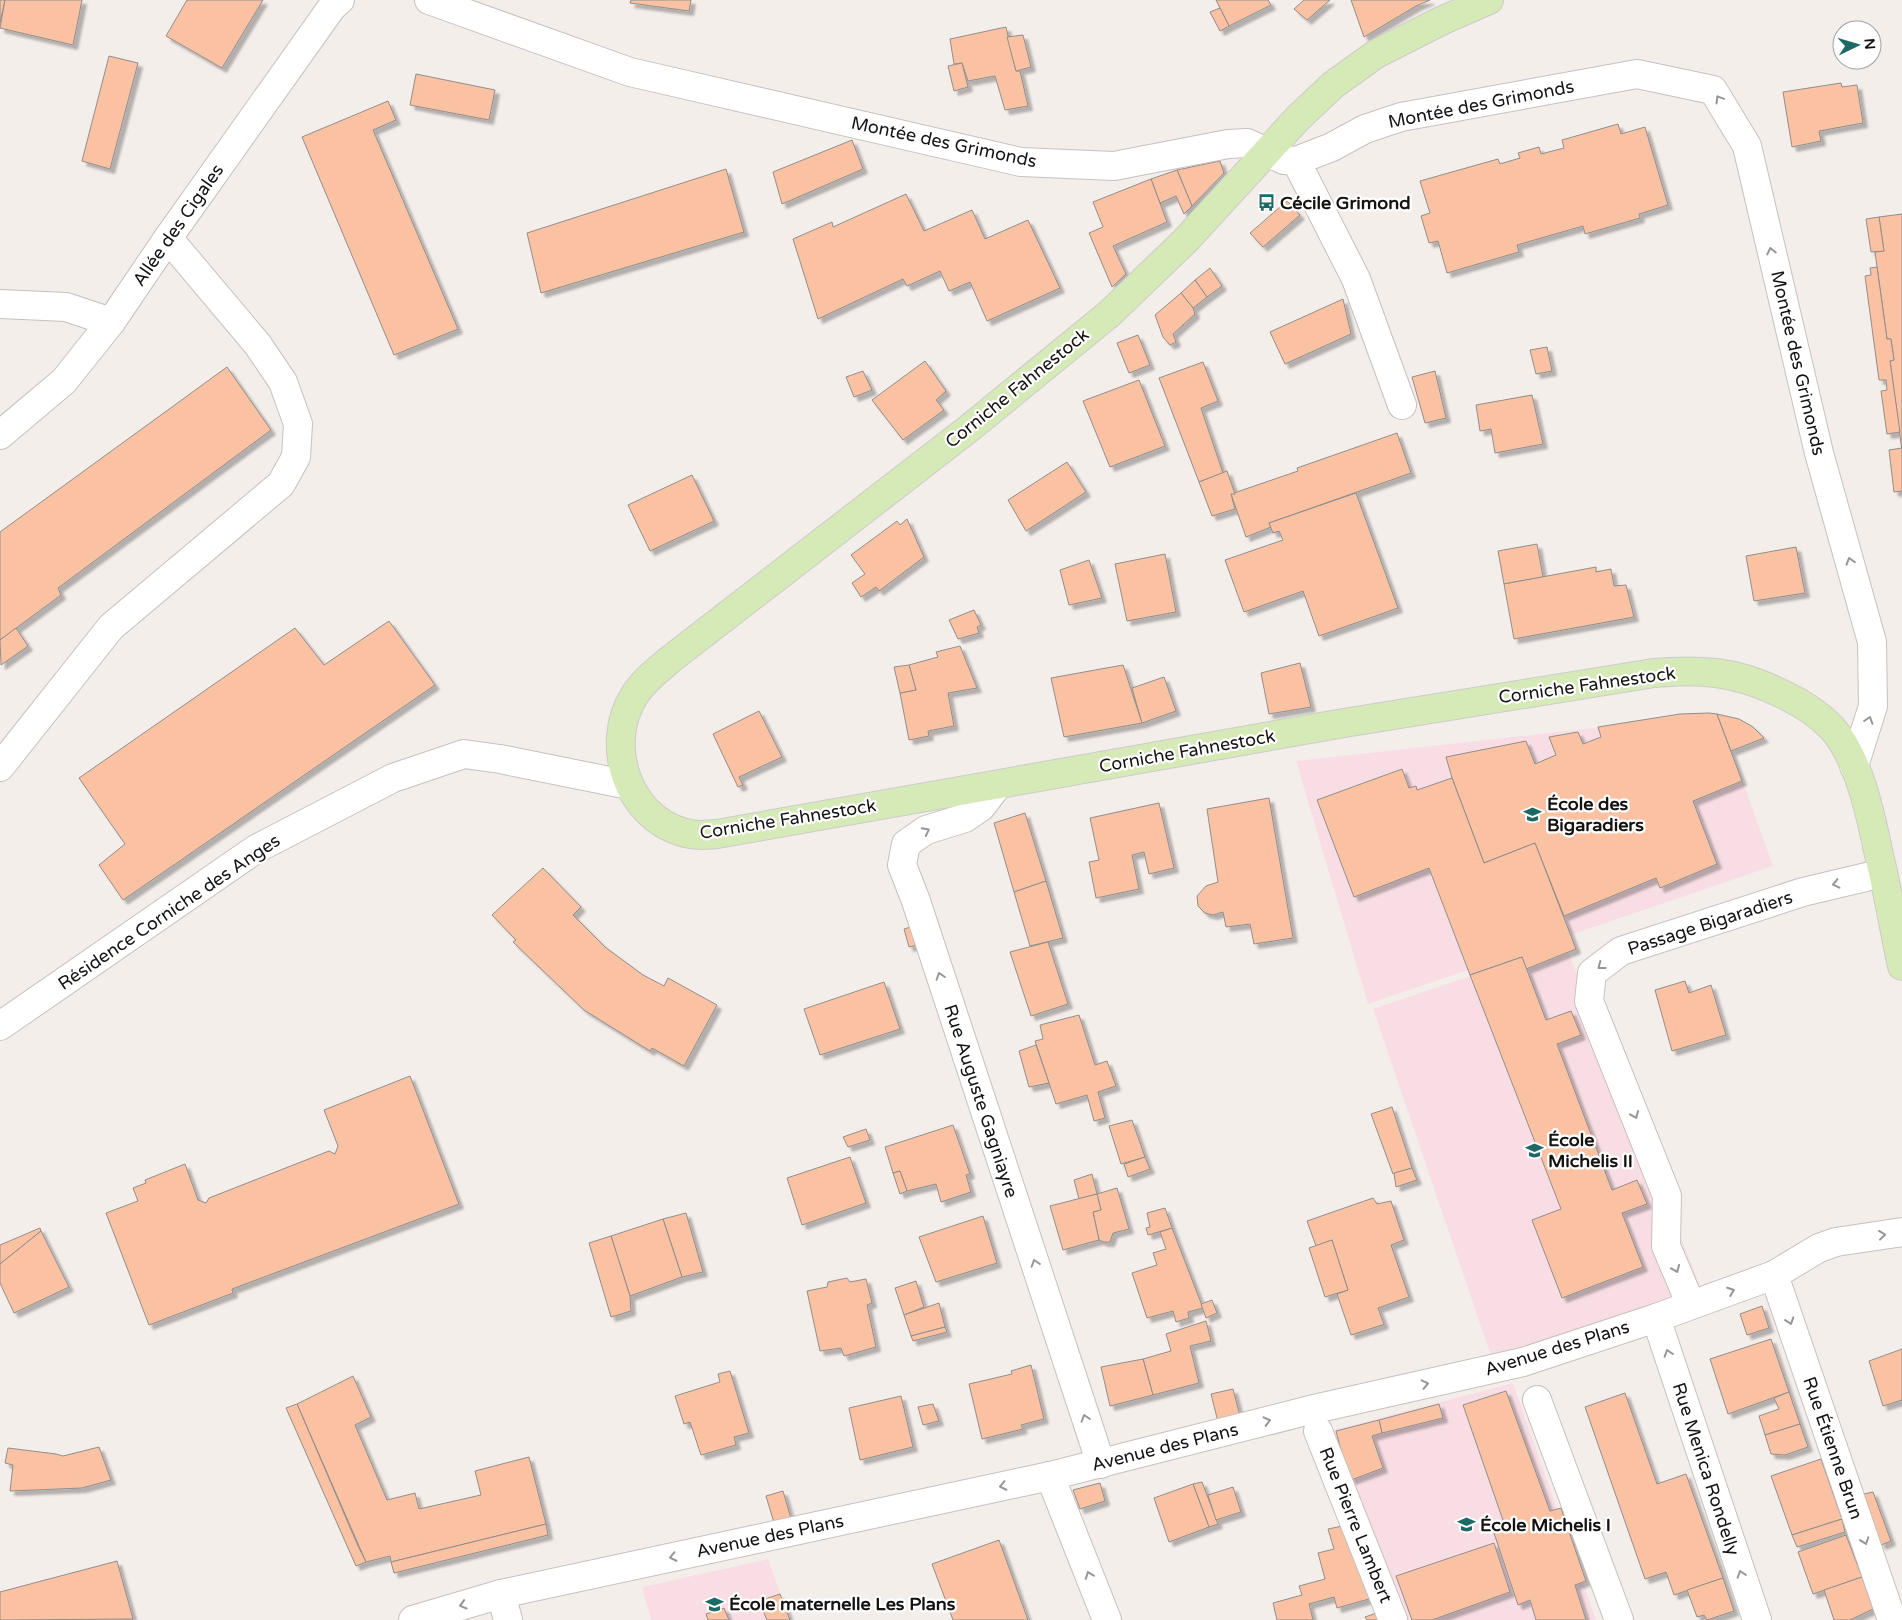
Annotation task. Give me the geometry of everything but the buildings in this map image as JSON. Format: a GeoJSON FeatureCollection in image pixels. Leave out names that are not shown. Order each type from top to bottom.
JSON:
{"type":"FeatureCollection","features":[{"type":"Feature","properties":{"kind":"main road","name":"Corniche Fahnestock"},"geometry":{"type":"LineString","coordinates":[[1489,0],[1441,21],[1370,58],[1333,85],[1298,118],[1145,282],[1109,314],[967,430],[651,676],[634,696],[624,719],[620,741],[629,785],[647,811],[669,826],[682,832],[702,835],[744,830],[1338,724],[1654,673],[1675,671],[1715,672],[1745,678],[1794,699],[1812,710],[1833,729],[1844,746],[1865,794],[1902,966]]}},
{"type":"Feature","properties":{"kind":"street","name":"Allée des Cigales"},"geometry":{"type":"LineString","coordinates":[[0,435],[64,381],[111,322],[168,238],[332,7],[340,0]]}},
{"type":"Feature","properties":{"kind":"street","name":"Montée des Grimonds"},"geometry":{"type":"LineString","coordinates":[[429,0],[630,72],[1021,162],[1114,166],[1228,144],[1247,143],[1284,160],[1296,160],[1332,147],[1366,129],[1401,117],[1637,74],[1713,90],[1747,146],[1819,453],[1872,642],[1873,706],[1854,766]]}},
{"type":"Feature","properties":{"kind":"street"},"geometry":{"type":"LineString","coordinates":[[1296,160],[1356,279],[1402,405]]}},
{"type":"Feature","properties":{"kind":"street"},"geometry":{"type":"LineString","coordinates":[[0,767],[111,627],[281,484],[296,457],[298,424],[283,382],[258,345],[168,238]]}},
{"type":"Feature","properties":{"kind":"street"},"geometry":{"type":"LineString","coordinates":[[0,304],[66,307],[111,322]]}},
{"type":"Feature","properties":{"kind":"street","name":"Résidence Corniche des Anges"},"geometry":{"type":"LineString","coordinates":[[0,1026],[256,849],[393,778],[464,754],[500,759],[629,785]]}},
{"type":"Feature","properties":{"kind":"street","name":"Rue Auguste Gagniayre"},"geometry":{"type":"LineString","coordinates":[[998,785],[980,807],[965,818],[926,830],[906,844],[902,865],[919,910],[1101,1464]]}},
{"type":"Feature","properties":{"kind":"street","name":"Passage Bigaradiers"},"geometry":{"type":"LineString","coordinates":[[1691,1305],[1666,1246],[1667,1196],[1589,1001],[1592,973],[1621,951],[1803,892],[1883,873]]}},
{"type":"Feature","properties":{"kind":"street","name":"Avenue des Plans"},"geometry":{"type":"LineString","coordinates":[[413,1620],[501,1594],[1050,1476],[1310,1410],[1523,1362],[1656,1318],[1774,1275],[1819,1248],[1836,1242],[1902,1232]]}},
{"type":"Feature","properties":{"kind":"street","name":"Rue Étienne Brun"},"geometry":{"type":"LineString","coordinates":[[1774,1275],[1892,1620]]}},
{"type":"Feature","properties":{"kind":"street","name":"Rue Menica Rondelly"},"geometry":{"type":"LineString","coordinates":[[1656,1318],[1757,1620]]}},
{"type":"Feature","properties":{"kind":"street"},"geometry":{"type":"LineString","coordinates":[[1537,1400],[1619,1620]]}},
{"type":"Feature","properties":{"kind":"street","name":"Rue Pierre Lambert"},"geometry":{"type":"LineString","coordinates":[[1318,1431],[1393,1620]]}},
{"type":"Feature","properties":{"kind":"street"},"geometry":{"type":"LineString","coordinates":[[1050,1476],[1107,1620]]}},
{"type":"Feature","properties":{"kind":"street"},"geometry":{"type":"LineString","coordinates":[[501,1594],[508,1620]]}},
{"type":"Feature","properties":{"kind":"shaded area","name":"École des Bigaradiers"},"geometry":{"type":"Polygon","coordinates":[[[1719,714],[1773,866],[1368,1004],[1296,761],[1719,714]]]}},
{"type":"Feature","properties":{"kind":"shaded area","name":"École Michelis II"},"geometry":{"type":"Polygon","coordinates":[[[1565,944],[1702,1291],[1492,1359],[1373,1009],[1565,944]]]}},
{"type":"Feature","properties":{"kind":"shaded area","name":"École Michelis I"},"geometry":{"type":"Polygon","coordinates":[[[1513,1383],[1596,1620],[1407,1620],[1330,1431],[1513,1383]]]}},
{"type":"Feature","properties":{"kind":"shaded area","name":"École maternelle Les Plans"},"geometry":{"type":"Polygon","coordinates":[[[768,1559],[790,1620],[651,1620],[642,1587],[768,1559]]]}},
{"type":"Feature","properties":{"kind":"place","name":"Cécile Grimond"},"geometry":{"type":"Point","coordinates":[1266,203]}},
{"type":"Feature","properties":{"kind":"place","name":"École des Bigaradiers"},"geometry":{"type":"Point","coordinates":[1533,814]}},
{"type":"Feature","properties":{"kind":"place","name":"École Michelis II"},"geometry":{"type":"Point","coordinates":[1534,1150]}},
{"type":"Feature","properties":{"kind":"place","name":"École Michelis I"},"geometry":{"type":"Point","coordinates":[1466,1525]}},
{"type":"Feature","properties":{"kind":"place","name":"École maternelle Les Plans"},"geometry":{"type":"Point","coordinates":[715,1604]}}]}
